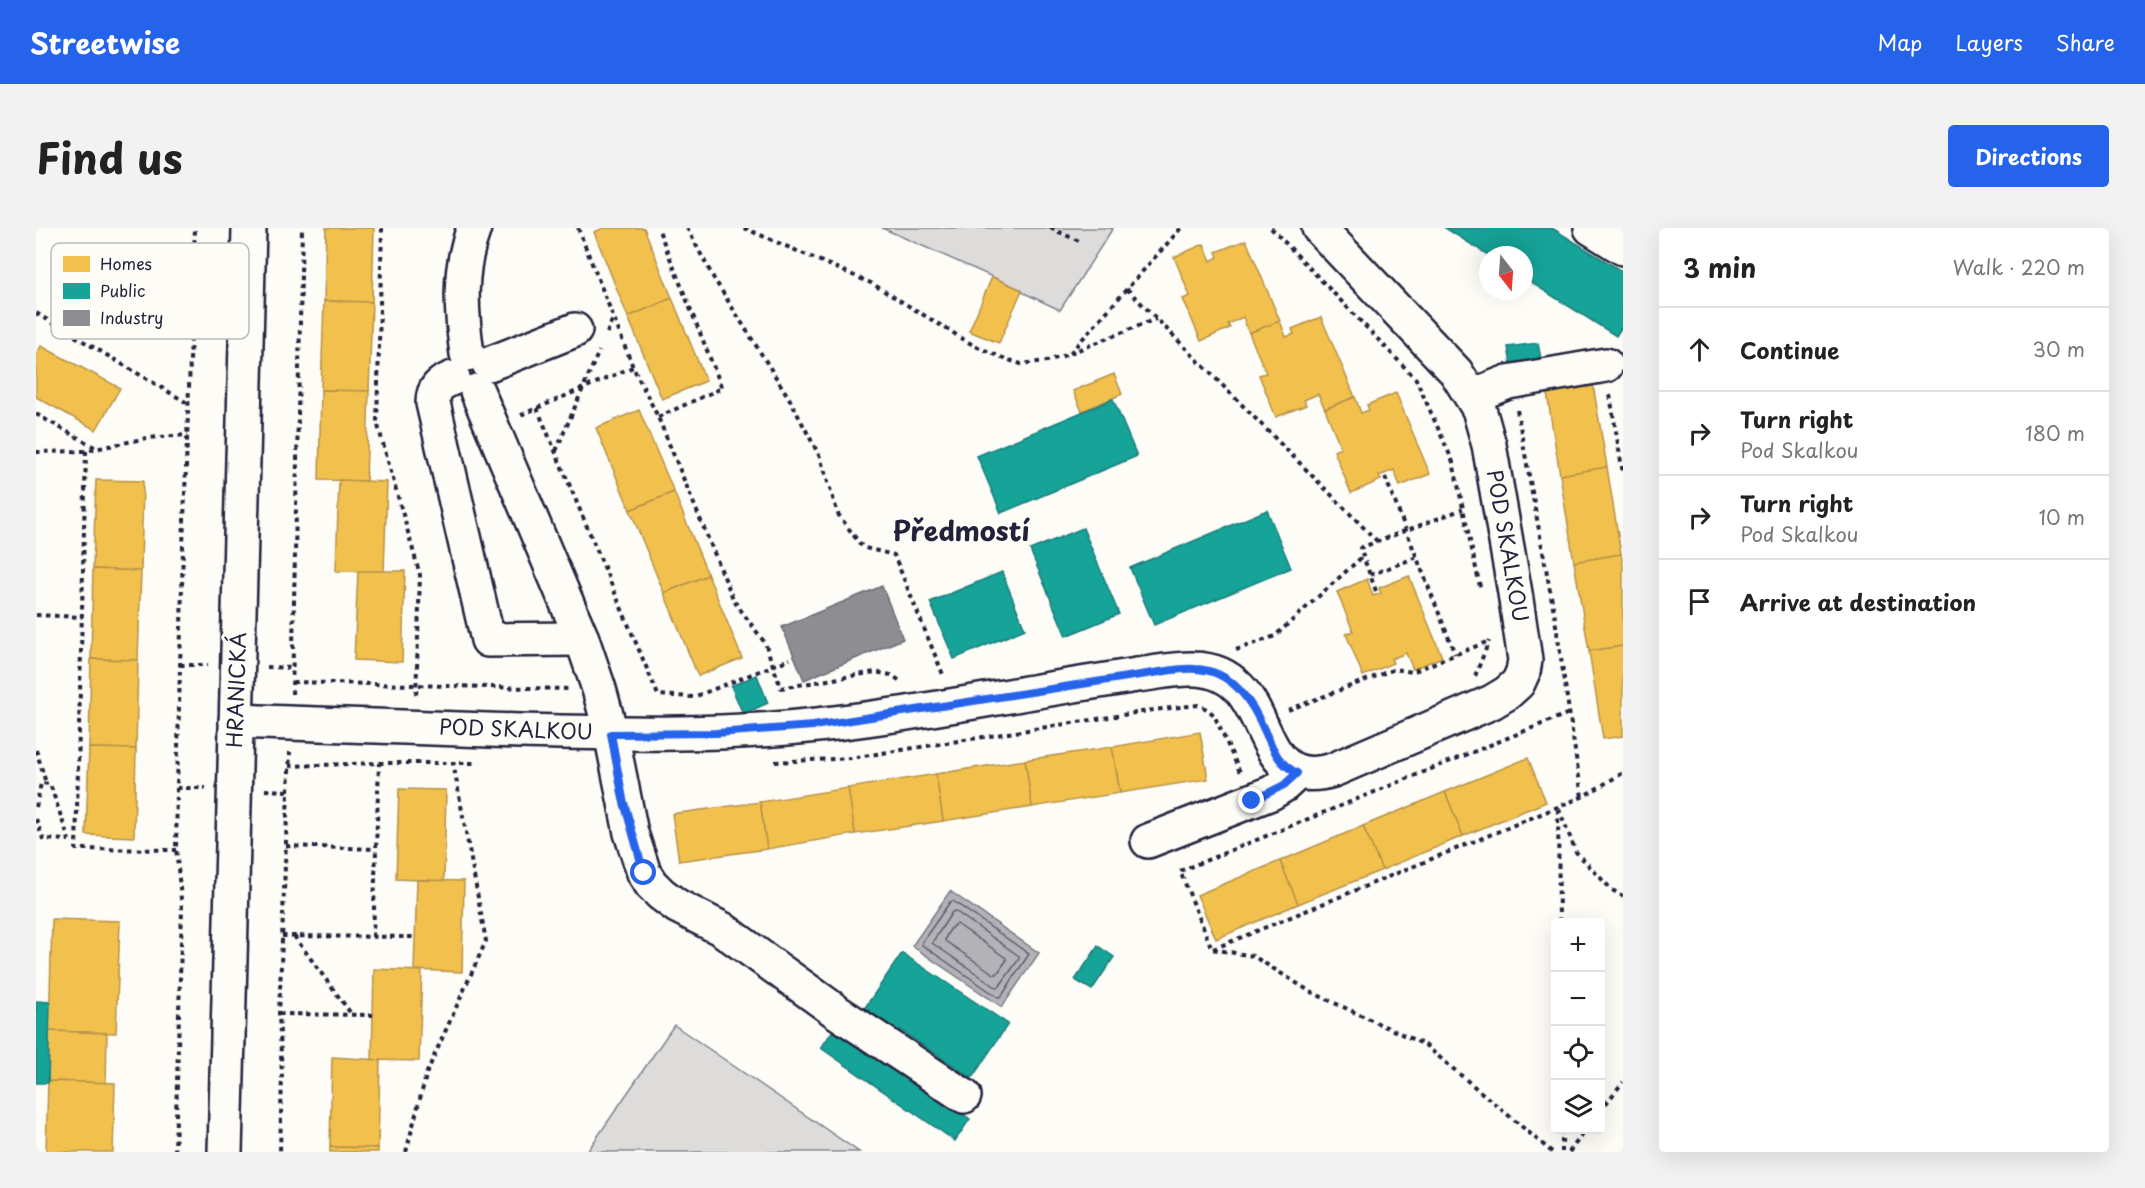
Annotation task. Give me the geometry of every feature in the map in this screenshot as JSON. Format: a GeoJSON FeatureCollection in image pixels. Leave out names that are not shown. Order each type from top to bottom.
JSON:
{"type":"FeatureCollection","features":[{"type":"Feature","properties":{"kind":"street","name":"HRANICKÁ"},"geometry":{"type":"LineString","coordinates":[[249,228],[249,243]]}},
{"type":"Feature","properties":{"kind":"street"},"geometry":{"type":"LineString","coordinates":[[474,228],[462,274],[461,297],[472,372],[492,427],[582,639],[611,734],[623,799],[644,873],[661,894],[677,906],[722,929],[837,1012],[964,1096]]}},
{"type":"Feature","properties":{"kind":"street","name":"POD SKALKOU"},"geometry":{"type":"LineString","coordinates":[[236,722],[611,734],[716,733],[813,726],[1119,678],[1193,669],[1217,674],[1241,691],[1258,714],[1276,756],[1287,768],[1308,775],[1318,774],[1369,755],[1492,702],[1518,683],[1525,660],[1485,425],[1472,396],[1456,372],[1319,228]]}},
{"type":"Feature","properties":{"kind":"street"},"geometry":{"type":"LineString","coordinates":[[1591,228],[1623,248]]}},
{"type":"Feature","properties":{"kind":"street","name":"HRANICKÁ"},"geometry":{"type":"LineString","coordinates":[[225,1152],[246,339]]}},
{"type":"Feature","properties":{"kind":"street"},"geometry":{"type":"LineString","coordinates":[[582,639],[488,640],[433,403],[435,389],[438,385],[472,372],[594,339]]}},
{"type":"Feature","properties":{"kind":"street"},"geometry":{"type":"LineString","coordinates":[[1472,396],[1512,381],[1606,365]]}},
{"type":"Feature","properties":{"kind":"street"},"geometry":{"type":"LineString","coordinates":[[1148,842],[1271,793],[1297,773]]}},
{"type":"Feature","properties":{"kind":"path"},"geometry":{"type":"LineString","coordinates":[[194,243],[195,228]]}},
{"type":"Feature","properties":{"kind":"path"},"geometry":{"type":"LineString","coordinates":[[280,1152],[282,1075],[279,1014],[293,668],[302,228]]}},
{"type":"Feature","properties":{"kind":"path"},"geometry":{"type":"LineString","coordinates":[[382,228],[377,422],[420,575],[416,685],[431,728],[486,941],[427,1072],[406,1152]]}},
{"type":"Feature","properties":{"kind":"path"},"geometry":{"type":"LineString","coordinates":[[578,228],[633,367],[658,417],[734,601],[765,643],[782,688]]}},
{"type":"Feature","properties":{"kind":"path"},"geometry":{"type":"LineString","coordinates":[[658,228],[722,388],[658,417]]}},
{"type":"Feature","properties":{"kind":"path"},"geometry":{"type":"LineString","coordinates":[[687,228],[708,269],[789,398],[820,457],[838,514],[865,548],[894,555],[944,677]]}},
{"type":"Feature","properties":{"kind":"path"},"geometry":{"type":"LineString","coordinates":[[744,228],[871,283],[973,345],[1021,364],[1047,361],[1069,354],[1156,318]]}},
{"type":"Feature","properties":{"kind":"path"},"geometry":{"type":"LineString","coordinates":[[1050,228],[1079,241]]}},
{"type":"Feature","properties":{"kind":"path"},"geometry":{"type":"LineString","coordinates":[[1069,354],[1181,228]]}},
{"type":"Feature","properties":{"kind":"path"},"geometry":{"type":"LineString","coordinates":[[1271,228],[1416,379],[1453,462],[1483,597]]}},
{"type":"Feature","properties":{"kind":"path"},"geometry":{"type":"LineString","coordinates":[[1127,289],[1377,542]]}},
{"type":"Feature","properties":{"kind":"path"},"geometry":{"type":"LineString","coordinates":[[36,314],[51,323]]}},
{"type":"Feature","properties":{"kind":"path"},"geometry":{"type":"LineString","coordinates":[[556,452],[583,389],[594,339],[614,318]]}},
{"type":"Feature","properties":{"kind":"path"},"geometry":{"type":"LineString","coordinates":[[78,339],[189,404]]}},
{"type":"Feature","properties":{"kind":"path"},"geometry":{"type":"LineString","coordinates":[[175,1152],[182,909],[176,850],[177,788],[191,339]]}},
{"type":"Feature","properties":{"kind":"path"},"geometry":{"type":"LineString","coordinates":[[1606,365],[1623,474]]}},
{"type":"Feature","properties":{"kind":"path"},"geometry":{"type":"LineString","coordinates":[[492,427],[633,367]]}},
{"type":"Feature","properties":{"kind":"path"},"geometry":{"type":"LineString","coordinates":[[1512,381],[1554,612],[1582,797]]}},
{"type":"Feature","properties":{"kind":"path"},"geometry":{"type":"LineString","coordinates":[[537,408],[658,695],[694,697],[790,659]]}},
{"type":"Feature","properties":{"kind":"path"},"geometry":{"type":"LineString","coordinates":[[36,414],[99,449]]}},
{"type":"Feature","properties":{"kind":"path"},"geometry":{"type":"LineString","coordinates":[[36,452],[86,451],[147,438],[188,435]]}},
{"type":"Feature","properties":{"kind":"path"},"geometry":{"type":"LineString","coordinates":[[86,451],[76,849],[176,850]]}},
{"type":"Feature","properties":{"kind":"path"},"geometry":{"type":"LineString","coordinates":[[1385,477],[1455,654]]}},
{"type":"Feature","properties":{"kind":"path"},"geometry":{"type":"LineString","coordinates":[[1376,591],[1360,548],[1463,509]]}},
{"type":"Feature","properties":{"kind":"path"},"geometry":{"type":"LineString","coordinates":[[1235,650],[1275,636],[1363,556]]}},
{"type":"Feature","properties":{"kind":"path"},"geometry":{"type":"LineString","coordinates":[[1370,575],[1417,557]]}},
{"type":"Feature","properties":{"kind":"path"},"geometry":{"type":"LineString","coordinates":[[36,615],[82,617]]}},
{"type":"Feature","properties":{"kind":"path"},"geometry":{"type":"LineString","coordinates":[[1475,676],[1489,641],[1490,631]]}},
{"type":"Feature","properties":{"kind":"path"},"geometry":{"type":"LineString","coordinates":[[180,664],[218,666]]}},
{"type":"Feature","properties":{"kind":"path"},"geometry":{"type":"LineString","coordinates":[[265,667],[293,668]]}},
{"type":"Feature","properties":{"kind":"path"},"geometry":{"type":"LineString","coordinates":[[292,682],[599,689]]}},
{"type":"Feature","properties":{"kind":"path"},"geometry":{"type":"LineString","coordinates":[[1212,949],[1180,872],[1569,713]]}},
{"type":"Feature","properties":{"kind":"path"},"geometry":{"type":"LineString","coordinates":[[373,937],[381,726]]}},
{"type":"Feature","properties":{"kind":"path"},"geometry":{"type":"LineString","coordinates":[[36,750],[46,783],[50,784],[69,840]]}},
{"type":"Feature","properties":{"kind":"path"},"geometry":{"type":"LineString","coordinates":[[1212,949],[1582,797],[1623,773]]}},
{"type":"Feature","properties":{"kind":"path"},"geometry":{"type":"LineString","coordinates":[[36,807],[41,783],[46,783]]}},
{"type":"Feature","properties":{"kind":"path"},"geometry":{"type":"LineString","coordinates":[[177,788],[288,791]]}},
{"type":"Feature","properties":{"kind":"path"},"geometry":{"type":"LineString","coordinates":[[1558,807],[1576,852],[1612,890],[1623,896]]}},
{"type":"Feature","properties":{"kind":"path"},"geometry":{"type":"LineString","coordinates":[[1558,807],[1559,918]]}},
{"type":"Feature","properties":{"kind":"path"},"geometry":{"type":"LineString","coordinates":[[36,819],[43,838],[75,840]]}},
{"type":"Feature","properties":{"kind":"path"},"geometry":{"type":"LineString","coordinates":[[286,846],[376,849]]}},
{"type":"Feature","properties":{"kind":"path"},"geometry":{"type":"LineString","coordinates":[[282,936],[415,937]]}},
{"type":"Feature","properties":{"kind":"path"},"geometry":{"type":"LineString","coordinates":[[294,936],[352,1015]]}},
{"type":"Feature","properties":{"kind":"path"},"geometry":{"type":"LineString","coordinates":[[1212,949],[1253,956],[1311,992],[1425,1045],[1552,1152]]}},
{"type":"Feature","properties":{"kind":"path"},"geometry":{"type":"LineString","coordinates":[[279,1014],[373,1015]]}},
{"type":"Feature","properties":{"kind":"path"},"geometry":{"type":"LineString","coordinates":[[1605,1105],[1623,1083]]}},
{"type":"Feature","properties":{"kind":"path"},"geometry":{"type":"LineString","coordinates":[[1562,1134],[1562,1152]]}},
{"type":"Feature","properties":{"kind":"path"},"geometry":{"type":"LineString","coordinates":[[1569,1152],[1583,1134]]}},
{"type":"Feature","properties":{"kind":"shaded area"},"geometry":{"type":"Polygon","coordinates":[[[882,228],[1113,228],[1060,310],[1022,290],[882,228]]]}},
{"type":"Feature","properties":{"kind":"shaded area"},"geometry":{"type":"Polygon","coordinates":[[[674,1025],[859,1152],[587,1152],[674,1025]]]}},
{"type":"Feature","properties":{"kind":"water"},"geometry":{"type":"Polygon","coordinates":[[[950,891],[1039,953],[1002,1007],[912,946],[950,891]]]}},
{"type":"Feature","properties":{"kind":"building: Homes"},"geometry":{"type":"Polygon","coordinates":[[[326,228],[374,228],[372,302],[324,301],[326,228]]]}},
{"type":"Feature","properties":{"kind":"building: Homes"},"geometry":{"type":"Polygon","coordinates":[[[604,228],[644,228],[672,298],[628,317],[594,232],[604,228]]]}},
{"type":"Feature","properties":{"kind":"building: Homes"},"geometry":{"type":"Polygon","coordinates":[[[1246,240],[1280,321],[1249,333],[1243,317],[1228,324],[1230,328],[1201,341],[1183,299],[1190,296],[1174,257],[1204,244],[1211,261],[1218,257],[1216,252],[1246,240]]]}},
{"type":"Feature","properties":{"kind":"building: Homes"},"geometry":{"type":"Polygon","coordinates":[[[992,277],[1022,290],[999,343],[969,331],[992,277]]]}},
{"type":"Feature","properties":{"kind":"building: Homes"},"geometry":{"type":"Polygon","coordinates":[[[672,298],[706,381],[662,399],[628,317],[672,298]]]}},
{"type":"Feature","properties":{"kind":"building: Homes"},"geometry":{"type":"Polygon","coordinates":[[[324,301],[372,302],[369,391],[321,390],[324,301]]]}},
{"type":"Feature","properties":{"kind":"building: Homes"},"geometry":{"type":"Polygon","coordinates":[[[1321,317],[1355,397],[1325,409],[1318,394],[1304,400],[1306,405],[1276,417],[1259,375],[1266,373],[1249,333],[1280,321],[1286,337],[1294,334],[1292,329],[1321,317]]]}},
{"type":"Feature","properties":{"kind":"building: Homes"},"geometry":{"type":"Polygon","coordinates":[[[41,346],[120,388],[96,430],[36,397],[36,356],[41,346]]]}},
{"type":"Feature","properties":{"kind":"building: Homes"},"geometry":{"type":"Polygon","coordinates":[[[1114,374],[1122,394],[1082,411],[1073,391],[1114,374]]]}},
{"type":"Feature","properties":{"kind":"building: Homes"},"geometry":{"type":"Polygon","coordinates":[[[1592,379],[1607,467],[1560,475],[1546,387],[1592,379]]]}},
{"type":"Feature","properties":{"kind":"building: Homes"},"geometry":{"type":"Polygon","coordinates":[[[321,390],[369,391],[366,481],[319,480],[321,390]]]}},
{"type":"Feature","properties":{"kind":"building: Homes"},"geometry":{"type":"Polygon","coordinates":[[[1396,393],[1430,474],[1400,486],[1394,470],[1379,476],[1381,480],[1351,493],[1334,451],[1341,448],[1325,409],[1355,397],[1361,413],[1369,410],[1367,405],[1396,393]]]}},
{"type":"Feature","properties":{"kind":"building: Homes"},"geometry":{"type":"Polygon","coordinates":[[[639,410],[674,492],[630,510],[596,428],[639,410]]]}},
{"type":"Feature","properties":{"kind":"building: Homes"},"geometry":{"type":"Polygon","coordinates":[[[1607,467],[1621,554],[1574,562],[1560,475],[1607,467]]]}},
{"type":"Feature","properties":{"kind":"building: Homes"},"geometry":{"type":"Polygon","coordinates":[[[96,480],[143,481],[141,571],[93,569],[96,480]]]}},
{"type":"Feature","properties":{"kind":"building: Homes"},"geometry":{"type":"Polygon","coordinates":[[[339,480],[387,482],[384,572],[336,571],[339,480]]]}},
{"type":"Feature","properties":{"kind":"building: Homes"},"geometry":{"type":"Polygon","coordinates":[[[674,492],[708,575],[664,593],[630,510],[674,492]]]}},
{"type":"Feature","properties":{"kind":"building: Homes"},"geometry":{"type":"Polygon","coordinates":[[[1621,554],[1623,646],[1589,651],[1574,562],[1621,554]]]}},
{"type":"Feature","properties":{"kind":"building: Homes"},"geometry":{"type":"Polygon","coordinates":[[[93,569],[141,571],[138,660],[91,659],[93,569]]]}},
{"type":"Feature","properties":{"kind":"building: Homes"},"geometry":{"type":"Polygon","coordinates":[[[358,571],[405,571],[402,662],[354,660],[358,571]]]}},
{"type":"Feature","properties":{"kind":"building: Homes"},"geometry":{"type":"Polygon","coordinates":[[[708,575],[742,658],[698,676],[664,593],[708,575]]]}},
{"type":"Feature","properties":{"kind":"building: Homes"},"geometry":{"type":"Polygon","coordinates":[[[1409,576],[1442,657],[1413,669],[1406,653],[1391,659],[1393,663],[1363,676],[1346,634],[1353,631],[1337,592],[1367,579],[1373,596],[1381,593],[1379,588],[1409,576]]]}},
{"type":"Feature","properties":{"kind":"building: Homes"},"geometry":{"type":"Polygon","coordinates":[[[1623,646],[1623,736],[1603,739],[1589,651],[1623,646]]]}},
{"type":"Feature","properties":{"kind":"building: Homes"},"geometry":{"type":"Polygon","coordinates":[[[91,659],[138,660],[136,749],[89,748],[91,659]]]}},
{"type":"Feature","properties":{"kind":"building: Homes"},"geometry":{"type":"Polygon","coordinates":[[[1200,732],[1208,779],[1120,793],[1112,747],[1200,732]]]}},
{"type":"Feature","properties":{"kind":"building: Homes"},"geometry":{"type":"Polygon","coordinates":[[[1112,747],[1120,793],[1032,807],[1025,760],[1112,747]]]}},
{"type":"Feature","properties":{"kind":"building: Homes"},"geometry":{"type":"Polygon","coordinates":[[[89,748],[136,749],[134,837],[86,835],[89,748]]]}},
{"type":"Feature","properties":{"kind":"building: Homes"},"geometry":{"type":"Polygon","coordinates":[[[1528,758],[1546,802],[1463,836],[1445,792],[1528,758]]]}},
{"type":"Feature","properties":{"kind":"building: Homes"},"geometry":{"type":"Polygon","coordinates":[[[1025,760],[1032,807],[943,821],[936,774],[1025,760]]]}},
{"type":"Feature","properties":{"kind":"building: Homes"},"geometry":{"type":"Polygon","coordinates":[[[936,774],[943,821],[855,834],[848,788],[936,774]]]}},
{"type":"Feature","properties":{"kind":"building: Homes"},"geometry":{"type":"Polygon","coordinates":[[[848,788],[855,834],[767,849],[760,802],[848,788]]]}},
{"type":"Feature","properties":{"kind":"building: Homes"},"geometry":{"type":"Polygon","coordinates":[[[399,789],[446,790],[444,881],[396,879],[399,789]]]}},
{"type":"Feature","properties":{"kind":"building: Homes"},"geometry":{"type":"Polygon","coordinates":[[[1445,792],[1463,836],[1382,870],[1363,826],[1445,792]]]}},
{"type":"Feature","properties":{"kind":"building: Homes"},"geometry":{"type":"Polygon","coordinates":[[[760,802],[767,849],[679,861],[672,814],[760,802]]]}},
{"type":"Feature","properties":{"kind":"building: Homes"},"geometry":{"type":"Polygon","coordinates":[[[1363,826],[1382,870],[1298,904],[1280,861],[1363,826]]]}},
{"type":"Feature","properties":{"kind":"building: Homes"},"geometry":{"type":"Polygon","coordinates":[[[1280,861],[1298,904],[1216,939],[1197,895],[1280,861]]]}},
{"type":"Feature","properties":{"kind":"building: Homes"},"geometry":{"type":"Polygon","coordinates":[[[417,880],[464,881],[462,972],[414,970],[417,880]]]}},
{"type":"Feature","properties":{"kind":"building: Homes"},"geometry":{"type":"Polygon","coordinates":[[[52,919],[120,921],[116,1033],[49,1031],[52,919]]]}},
{"type":"Feature","properties":{"kind":"building: Homes"},"geometry":{"type":"Polygon","coordinates":[[[374,969],[422,971],[419,1061],[372,1060],[374,969]]]}},
{"type":"Feature","properties":{"kind":"building: Homes"},"geometry":{"type":"Polygon","coordinates":[[[49,1031],[107,1033],[106,1083],[48,1081],[49,1031]]]}},
{"type":"Feature","properties":{"kind":"building: Homes"},"geometry":{"type":"Polygon","coordinates":[[[332,1057],[380,1060],[378,1148],[330,1147],[332,1057]]]}},
{"type":"Feature","properties":{"kind":"building: Homes"},"geometry":{"type":"Polygon","coordinates":[[[48,1081],[115,1083],[113,1152],[46,1152],[48,1081]]]}},
{"type":"Feature","properties":{"kind":"building: Homes"},"geometry":{"type":"Polygon","coordinates":[[[330,1147],[378,1148],[378,1152],[330,1152],[330,1147]]]}},
{"type":"Feature","properties":{"kind":"building: Public"},"geometry":{"type":"Polygon","coordinates":[[[1445,228],[1552,228],[1623,272],[1623,325],[1616,336],[1533,284],[1533,246],[1479,246],[1479,249],[1445,228]]]}},
{"type":"Feature","properties":{"kind":"building: Public"},"geometry":{"type":"Polygon","coordinates":[[[1538,343],[1543,370],[1513,375],[1508,347],[1538,343]]]}},
{"type":"Feature","properties":{"kind":"building: Public"},"geometry":{"type":"Polygon","coordinates":[[[1113,399],[1137,456],[1001,513],[977,456],[1113,399]]]}},
{"type":"Feature","properties":{"kind":"building: Public"},"geometry":{"type":"Polygon","coordinates":[[[1267,510],[1291,568],[1154,625],[1130,568],[1267,510]]]}},
{"type":"Feature","properties":{"kind":"building: Public"},"geometry":{"type":"Polygon","coordinates":[[[1083,528],[1119,614],[1066,636],[1030,550],[1083,528]]]}},
{"type":"Feature","properties":{"kind":"building: Public"},"geometry":{"type":"Polygon","coordinates":[[[1002,572],[1025,629],[954,659],[930,602],[1002,572]]]}},
{"type":"Feature","properties":{"kind":"building: Public"},"geometry":{"type":"Polygon","coordinates":[[[757,675],[768,703],[743,714],[731,686],[757,675]]]}},
{"type":"Feature","properties":{"kind":"building: Public"},"geometry":{"type":"Polygon","coordinates":[[[1098,946],[1114,957],[1092,990],[1075,980],[1098,946]]]}},
{"type":"Feature","properties":{"kind":"building: Public"},"geometry":{"type":"Polygon","coordinates":[[[902,953],[1008,1024],[972,1078],[900,1030],[898,1033],[866,1018],[864,1009],[902,953]]]}},
{"type":"Feature","properties":{"kind":"building: Public"},"geometry":{"type":"Polygon","coordinates":[[[36,1001],[50,1002],[48,1083],[36,1083],[36,1001]]]}},
{"type":"Feature","properties":{"kind":"building: Public"},"geometry":{"type":"Polygon","coordinates":[[[835,1027],[970,1119],[955,1141],[821,1048],[835,1027]]]}},
{"type":"Feature","properties":{"kind":"building: Industry"},"geometry":{"type":"Polygon","coordinates":[[[882,586],[903,639],[804,680],[782,627],[882,586]]]}},
{"type":"Feature","properties":{"kind":"district","name":"Předmostí"},"geometry":{"type":"Point","coordinates":[961,532]}},
{"type":"Feature","properties":{"kind":"route"},"geometry":{"type":"LineString","coordinates":[[644,873],[631,833],[611,734],[716,733],[786,729],[970,703],[1153,673],[1206,670],[1225,678],[1245,695],[1258,714],[1276,756],[1287,768],[1297,773],[1284,785],[1252,801]]}}]}
